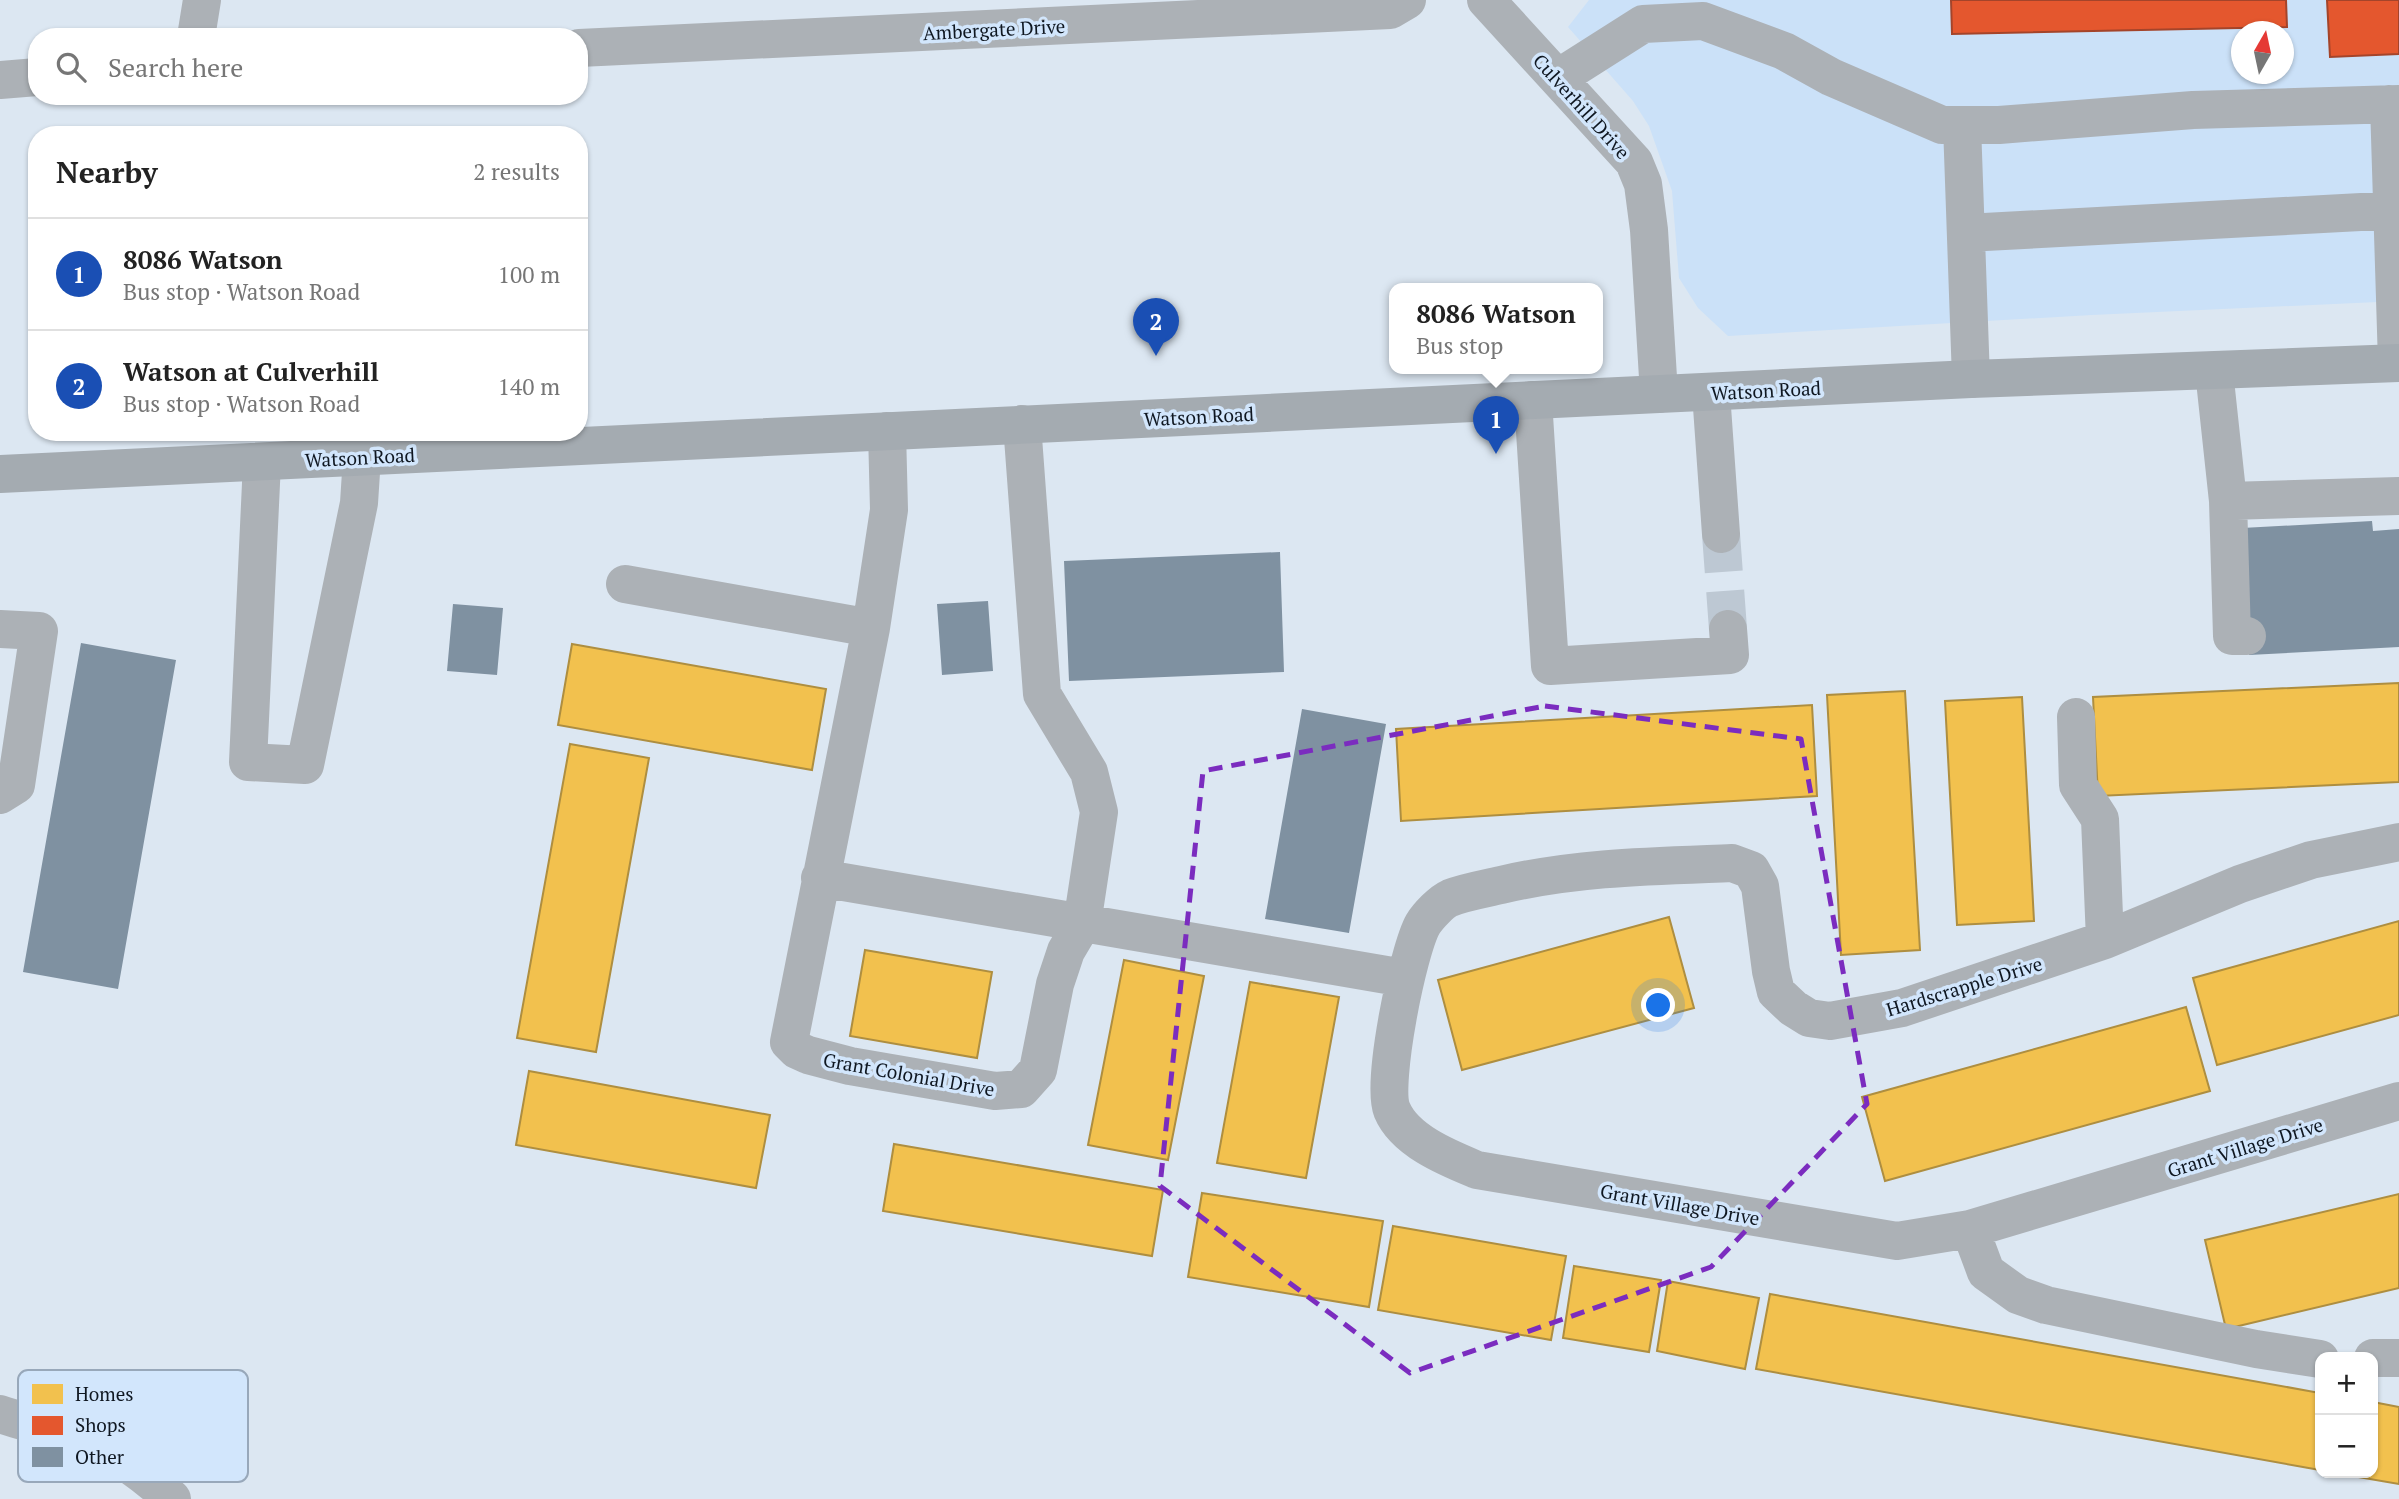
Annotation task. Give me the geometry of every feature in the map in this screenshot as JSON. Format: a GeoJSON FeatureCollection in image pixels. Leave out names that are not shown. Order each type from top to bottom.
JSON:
{"type":"FeatureCollection","features":[{"type":"Feature","properties":{"kind":"main road","name":"Watson Road"},"geometry":{"type":"LineString","coordinates":[[0,474],[1971,379],[2398,363]]}},
{"type":"Feature","properties":{"kind":"street"},"geometry":{"type":"LineString","coordinates":[[197,28],[202,0]]}},
{"type":"Feature","properties":{"kind":"street","name":"Ambergate Drive"},"geometry":{"type":"LineString","coordinates":[[588,48],[1390,10],[1407,0]]}},
{"type":"Feature","properties":{"kind":"street","name":"Culverhill Drive"},"geometry":{"type":"LineString","coordinates":[[1486,0],[1634,162],[1643,184],[1650,243],[1659,394]]}},
{"type":"Feature","properties":{"kind":"street"},"geometry":{"type":"LineString","coordinates":[[1558,78],[1666,12],[1703,21],[1784,51],[1832,76],[1942,125],[1999,125],[2193,110],[2394,104],[2398,363]]}},
{"type":"Feature","properties":{"kind":"street"},"geometry":{"type":"LineString","coordinates":[[0,80],[28,78]]}},
{"type":"Feature","properties":{"kind":"street"},"geometry":{"type":"LineString","coordinates":[[1962,125],[1971,379]]}},
{"type":"Feature","properties":{"kind":"street"},"geometry":{"type":"LineString","coordinates":[[1966,233],[2396,210]]}},
{"type":"Feature","properties":{"kind":"street"},"geometry":{"type":"LineString","coordinates":[[2214,371],[2228,500],[2232,636],[2247,636]]}},
{"type":"Feature","properties":{"kind":"street"},"geometry":{"type":"LineString","coordinates":[[1711,393],[1721,534]]}},
{"type":"Feature","properties":{"kind":"street"},"geometry":{"type":"LineString","coordinates":[[1533,400],[1550,666],[1730,655],[1728,629]]}},
{"type":"Feature","properties":{"kind":"street"},"geometry":{"type":"LineString","coordinates":[[1022,424],[1042,694],[1090,772],[1099,812],[1082,924]]}},
{"type":"Feature","properties":{"kind":"street","name":"Grant Colonial Drive"},"geometry":{"type":"LineString","coordinates":[[887,431],[889,510],[871,628],[789,1042],[808,1055],[850,1066],[984,1089],[1021,1089],[1038,1070],[1055,984],[1066,951],[1082,924]]}},
{"type":"Feature","properties":{"kind":"street"},"geometry":{"type":"LineString","coordinates":[[262,462],[248,762],[305,765],[359,503],[362,457]]}},
{"type":"Feature","properties":{"kind":"street"},"geometry":{"type":"LineString","coordinates":[[2228,500],[2399,496]]}},
{"type":"Feature","properties":{"kind":"street"},"geometry":{"type":"LineString","coordinates":[[625,584],[871,628]]}},
{"type":"Feature","properties":{"kind":"street"},"geometry":{"type":"LineString","coordinates":[[0,629],[38,631],[16,785],[0,795]]}},
{"type":"Feature","properties":{"kind":"street"},"geometry":{"type":"LineString","coordinates":[[2076,717],[2078,785],[2099,819],[2105,940]]}},
{"type":"Feature","properties":{"kind":"street","name":"Hardscrapple Drive"},"geometry":{"type":"LineString","coordinates":[[1401,1125],[1391,1108],[1389,1087],[1404,978],[1424,922],[1447,899],[1544,875],[1732,863],[1751,870],[1760,886],[1776,992],[1809,1018],[1830,1021],[1902,1008],[2105,940],[2240,884],[2299,864],[2399,842]]}},
{"type":"Feature","properties":{"kind":"street"},"geometry":{"type":"LineString","coordinates":[[820,878],[1404,978]]}},
{"type":"Feature","properties":{"kind":"street","name":"Grant Village Drive"},"geometry":{"type":"LineString","coordinates":[[1401,1125],[1437,1153],[1477,1170],[1897,1241],[1970,1229],[2399,1101]]}},
{"type":"Feature","properties":{"kind":"street"},"geometry":{"type":"LineString","coordinates":[[1970,1229],[1986,1272],[2018,1295],[2036,1302],[2256,1349],[2315,1358]]}},
{"type":"Feature","properties":{"kind":"street"},"geometry":{"type":"LineString","coordinates":[[2378,1359],[2399,1358]]}},
{"type":"Feature","properties":{"kind":"street"},"geometry":{"type":"LineString","coordinates":[[0,1414],[18,1419]]}},
{"type":"Feature","properties":{"kind":"street"},"geometry":{"type":"LineString","coordinates":[[152,1482],[172,1499]]}},
{"type":"Feature","properties":{"kind":"highlighted area"},"geometry":{"type":"Polygon","coordinates":[[[1545,706],[1801,739],[1867,1104],[1711,1267],[1410,1373],[1160,1186],[1203,771],[1545,706]]]}},
{"type":"Feature","properties":{"kind":"shaded area"},"geometry":{"type":"Polygon","coordinates":[[[1589,0],[2399,0],[2399,301],[1728,336],[1698,308],[1679,278],[1672,191],[1649,126],[1633,101],[1568,27],[1589,0]]]}},
{"type":"Feature","properties":{"kind":"building: Homes"},"geometry":{"type":"Polygon","coordinates":[[[572,644],[826,689],[812,770],[558,725],[572,644]]]}},
{"type":"Feature","properties":{"kind":"building: Homes"},"geometry":{"type":"Polygon","coordinates":[[[2399,683],[2399,782],[2098,796],[2093,697],[2399,683]]]}},
{"type":"Feature","properties":{"kind":"building: Homes"},"geometry":{"type":"Polygon","coordinates":[[[1905,691],[1920,950],[1841,955],[1827,695],[1905,691]]]}},
{"type":"Feature","properties":{"kind":"building: Homes"},"geometry":{"type":"Polygon","coordinates":[[[2022,697],[2034,921],[1957,925],[1945,701],[2022,697]]]}},
{"type":"Feature","properties":{"kind":"building: Homes"},"geometry":{"type":"Polygon","coordinates":[[[1812,705],[1817,796],[1401,821],[1396,729],[1812,705]]]}},
{"type":"Feature","properties":{"kind":"building: Homes"},"geometry":{"type":"Polygon","coordinates":[[[570,744],[649,758],[596,1052],[517,1038],[570,744]]]}},
{"type":"Feature","properties":{"kind":"building: Homes"},"geometry":{"type":"Polygon","coordinates":[[[1669,917],[1694,1008],[1462,1070],[1438,980],[1669,917]]]}},
{"type":"Feature","properties":{"kind":"building: Homes"},"geometry":{"type":"Polygon","coordinates":[[[2399,921],[2399,1015],[2217,1065],[2193,978],[2399,921]]]}},
{"type":"Feature","properties":{"kind":"building: Homes"},"geometry":{"type":"Polygon","coordinates":[[[865,950],[992,972],[977,1058],[850,1036],[865,950]]]}},
{"type":"Feature","properties":{"kind":"building: Homes"},"geometry":{"type":"Polygon","coordinates":[[[1124,960],[1204,976],[1168,1160],[1088,1145],[1124,960]]]}},
{"type":"Feature","properties":{"kind":"building: Homes"},"geometry":{"type":"Polygon","coordinates":[[[1250,982],[1339,997],[1306,1178],[1217,1163],[1250,982]]]}},
{"type":"Feature","properties":{"kind":"building: Homes"},"geometry":{"type":"Polygon","coordinates":[[[2186,1007],[2210,1091],[1885,1181],[1862,1097],[2186,1007]]]}},
{"type":"Feature","properties":{"kind":"building: Homes"},"geometry":{"type":"Polygon","coordinates":[[[529,1071],[770,1115],[756,1188],[516,1145],[529,1071]]]}},
{"type":"Feature","properties":{"kind":"building: Homes"},"geometry":{"type":"Polygon","coordinates":[[[894,1144],[1163,1190],[1152,1256],[883,1211],[894,1144]]]}},
{"type":"Feature","properties":{"kind":"building: Homes"},"geometry":{"type":"Polygon","coordinates":[[[1202,1193],[1383,1221],[1369,1307],[1188,1277],[1202,1193]]]}},
{"type":"Feature","properties":{"kind":"building: Homes"},"geometry":{"type":"Polygon","coordinates":[[[2399,1194],[2399,1288],[2226,1329],[2205,1240],[2399,1194]]]}},
{"type":"Feature","properties":{"kind":"building: Homes"},"geometry":{"type":"Polygon","coordinates":[[[1393,1226],[1566,1256],[1551,1340],[1378,1310],[1393,1226]]]}},
{"type":"Feature","properties":{"kind":"building: Homes"},"geometry":{"type":"Polygon","coordinates":[[[1574,1266],[1661,1280],[1649,1352],[1563,1338],[1574,1266]]]}},
{"type":"Feature","properties":{"kind":"building: Homes"},"geometry":{"type":"Polygon","coordinates":[[[1668,1281],[1759,1298],[1745,1369],[1657,1351],[1668,1281]]]}},
{"type":"Feature","properties":{"kind":"building: Homes"},"geometry":{"type":"Polygon","coordinates":[[[1770,1294],[2315,1392],[2315,1469],[1756,1369],[1770,1294]]]}},
{"type":"Feature","properties":{"kind":"building: Homes"},"geometry":{"type":"Polygon","coordinates":[[[2378,1403],[2399,1407],[2399,1484],[2364,1478],[2378,1478],[2378,1403]]]}},
{"type":"Feature","properties":{"kind":"building: Shops"},"geometry":{"type":"Polygon","coordinates":[[[1951,0],[2286,0],[2287,21],[2231,21],[2231,28],[1952,34],[1951,0]]]}},
{"type":"Feature","properties":{"kind":"building: Shops"},"geometry":{"type":"Polygon","coordinates":[[[2327,0],[2399,0],[2399,54],[2330,57],[2327,0]]]}},
{"type":"Feature","properties":{"kind":"building: Other"},"geometry":{"type":"Polygon","coordinates":[[[2372,521],[2373,531],[2399,529],[2399,647],[2249,655],[2242,528],[2372,521]]]}},
{"type":"Feature","properties":{"kind":"building: Other"},"geometry":{"type":"Polygon","coordinates":[[[1280,552],[1284,672],[1069,681],[1064,561],[1280,552]]]}},
{"type":"Feature","properties":{"kind":"building: Other"},"geometry":{"type":"Polygon","coordinates":[[[988,601],[993,671],[942,675],[937,604],[988,601]]]}},
{"type":"Feature","properties":{"kind":"building: Other"},"geometry":{"type":"Polygon","coordinates":[[[453,604],[503,608],[497,675],[447,671],[453,604]]]}},
{"type":"Feature","properties":{"kind":"building: Other"},"geometry":{"type":"Polygon","coordinates":[[[81,643],[176,660],[118,989],[23,972],[81,643]]]}},
{"type":"Feature","properties":{"kind":"building: Other"},"geometry":{"type":"Polygon","coordinates":[[[1302,709],[1386,724],[1349,933],[1265,919],[1302,709]]]}},
{"type":"Feature","properties":{"kind":"tunnel"},"geometry":{"type":"LineString","coordinates":[[1721,534],[1728,629]]}},
{"type":"Feature","properties":{"kind":"place","name":"Watson at Culverhill"},"geometry":{"type":"Point","coordinates":[1156,356]}},
{"type":"Feature","properties":{"kind":"place","name":"8086 Watson"},"geometry":{"type":"Point","coordinates":[1496,454]}}]}
